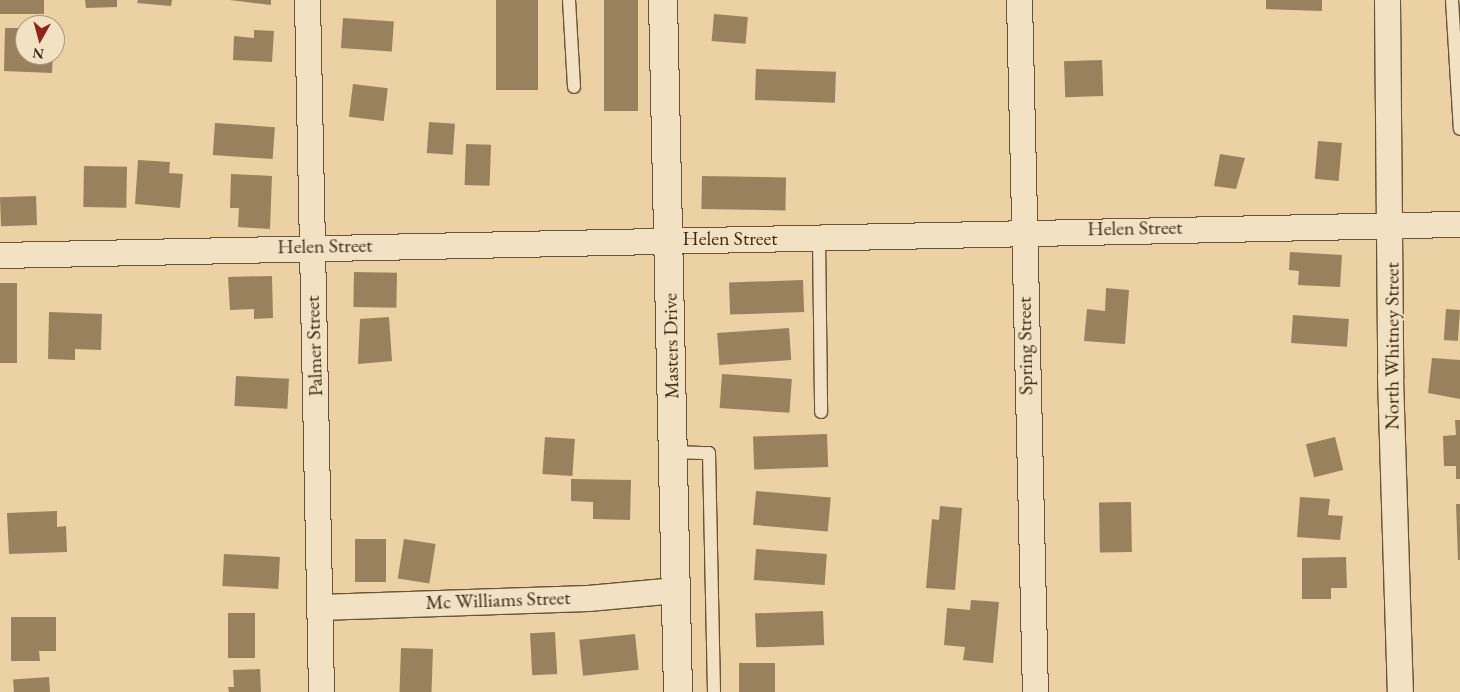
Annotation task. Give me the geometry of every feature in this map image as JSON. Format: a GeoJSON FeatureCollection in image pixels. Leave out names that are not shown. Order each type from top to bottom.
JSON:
{"type":"FeatureCollection","features":[{"type":"Feature","properties":{"kind":"street","name":"Palmer Street"},"geometry":{"type":"LineString","coordinates":[[307,0],[309,246],[320,692]]}},
{"type":"Feature","properties":{"kind":"street","name":"Masters Drive"},"geometry":{"type":"LineString","coordinates":[[663,0],[678,692]]}},
{"type":"Feature","properties":{"kind":"street","name":"Spring Street"},"geometry":{"type":"LineString","coordinates":[[1018,0],[1022,230],[1035,692]]}},
{"type":"Feature","properties":{"kind":"street","name":"North Whitney Street"},"geometry":{"type":"LineString","coordinates":[[1387,0],[1400,692]]}},
{"type":"Feature","properties":{"kind":"street","name":"Helen Street"},"geometry":{"type":"LineString","coordinates":[[0,255],[668,238],[819,237],[1022,230],[1390,223],[1460,224]]}},
{"type":"Feature","properties":{"kind":"street","name":"Mc Williams Street"},"geometry":{"type":"LineString","coordinates":[[319,607],[588,598],[676,590]]}},
{"type":"Feature","properties":{"kind":"lane"},"geometry":{"type":"LineString","coordinates":[[569,0],[574,87]]}},
{"type":"Feature","properties":{"kind":"lane"},"geometry":{"type":"LineString","coordinates":[[1452,0],[1459,84],[1460,130]]}},
{"type":"Feature","properties":{"kind":"lane"},"geometry":{"type":"LineString","coordinates":[[819,237],[821,412]]}},
{"type":"Feature","properties":{"kind":"lane"},"geometry":{"type":"LineString","coordinates":[[673,452],[709,453],[714,692]]}},
{"type":"Feature","properties":{"kind":"building"},"geometry":{"type":"Polygon","coordinates":[[[0,0],[44,0],[44,14],[0,14],[0,0]]]}},
{"type":"Feature","properties":{"kind":"building"},"geometry":{"type":"Polygon","coordinates":[[[85,0],[117,0],[117,7],[86,8],[85,0]]]}},
{"type":"Feature","properties":{"kind":"building"},"geometry":{"type":"Polygon","coordinates":[[[138,0],[172,0],[171,6],[137,3],[138,0]]]}},
{"type":"Feature","properties":{"kind":"building"},"geometry":{"type":"Polygon","coordinates":[[[230,0],[271,0],[271,5],[230,0]]]}},
{"type":"Feature","properties":{"kind":"building"},"geometry":{"type":"Polygon","coordinates":[[[496,0],[538,0],[538,90],[496,90],[496,0]]]}},
{"type":"Feature","properties":{"kind":"building"},"geometry":{"type":"Polygon","coordinates":[[[604,0],[638,0],[638,111],[604,111],[604,0]]]}},
{"type":"Feature","properties":{"kind":"building"},"geometry":{"type":"Polygon","coordinates":[[[1266,0],[1322,0],[1322,11],[1266,9],[1266,0]]]}},
{"type":"Feature","properties":{"kind":"building"},"geometry":{"type":"Polygon","coordinates":[[[714,14],[748,17],[746,44],[712,41],[714,14]]]}},
{"type":"Feature","properties":{"kind":"building"},"geometry":{"type":"Polygon","coordinates":[[[343,18],[394,22],[392,51],[341,48],[343,18]]]}},
{"type":"Feature","properties":{"kind":"building"},"geometry":{"type":"Polygon","coordinates":[[[5,28],[15,28],[15,65],[52,65],[52,73],[4,71],[5,28]]]}},
{"type":"Feature","properties":{"kind":"building"},"geometry":{"type":"Polygon","coordinates":[[[254,30],[274,31],[272,62],[233,60],[234,36],[254,38],[254,30]]]}},
{"type":"Feature","properties":{"kind":"building"},"geometry":{"type":"Polygon","coordinates":[[[1102,60],[1103,96],[1065,97],[1064,61],[1102,60]]]}},
{"type":"Feature","properties":{"kind":"building"},"geometry":{"type":"Polygon","coordinates":[[[756,69],[836,72],[835,103],[755,100],[756,69]]]}},
{"type":"Feature","properties":{"kind":"building"},"geometry":{"type":"Polygon","coordinates":[[[353,84],[388,88],[384,121],[349,117],[353,84]]]}},
{"type":"Feature","properties":{"kind":"building"},"geometry":{"type":"Polygon","coordinates":[[[429,122],[455,124],[453,155],[427,153],[429,122]]]}},
{"type":"Feature","properties":{"kind":"building"},"geometry":{"type":"Polygon","coordinates":[[[215,123],[275,127],[273,159],[213,155],[215,123]]]}},
{"type":"Feature","properties":{"kind":"building"},"geometry":{"type":"Polygon","coordinates":[[[1318,141],[1342,143],[1339,181],[1315,179],[1318,141]]]}},
{"type":"Feature","properties":{"kind":"building"},"geometry":{"type":"Polygon","coordinates":[[[466,144],[491,145],[490,186],[465,185],[466,144]]]}},
{"type":"Feature","properties":{"kind":"building"},"geometry":{"type":"Polygon","coordinates":[[[1220,154],[1245,158],[1236,189],[1214,186],[1220,154]]]}},
{"type":"Feature","properties":{"kind":"building"},"geometry":{"type":"Polygon","coordinates":[[[138,160],[170,162],[169,173],[183,174],[180,208],[135,204],[138,160]]]}},
{"type":"Feature","properties":{"kind":"building"},"geometry":{"type":"Polygon","coordinates":[[[84,166],[127,167],[126,208],[83,207],[84,166]]]}},
{"type":"Feature","properties":{"kind":"building"},"geometry":{"type":"Polygon","coordinates":[[[231,174],[272,176],[270,229],[238,227],[239,208],[230,208],[231,174]]]}},
{"type":"Feature","properties":{"kind":"building"},"geometry":{"type":"Polygon","coordinates":[[[702,176],[786,177],[785,210],[701,209],[702,176]]]}},
{"type":"Feature","properties":{"kind":"building"},"geometry":{"type":"Polygon","coordinates":[[[36,196],[37,225],[1,226],[0,197],[36,196]]]}},
{"type":"Feature","properties":{"kind":"building"},"geometry":{"type":"Polygon","coordinates":[[[1290,252],[1342,255],[1340,287],[1298,285],[1299,271],[1289,270],[1290,252]]]}},
{"type":"Feature","properties":{"kind":"building"},"geometry":{"type":"Polygon","coordinates":[[[354,272],[397,273],[396,308],[353,307],[354,272]]]}},
{"type":"Feature","properties":{"kind":"building"},"geometry":{"type":"Polygon","coordinates":[[[272,276],[273,318],[254,319],[254,309],[230,310],[228,277],[272,276]]]}},
{"type":"Feature","properties":{"kind":"building"},"geometry":{"type":"Polygon","coordinates":[[[803,280],[804,312],[730,315],[729,283],[803,280]]]}},
{"type":"Feature","properties":{"kind":"building"},"geometry":{"type":"Polygon","coordinates":[[[0,283],[17,283],[17,363],[0,363],[0,283]]]}},
{"type":"Feature","properties":{"kind":"building"},"geometry":{"type":"Polygon","coordinates":[[[1106,288],[1129,290],[1125,344],[1084,341],[1087,309],[1105,311],[1106,288]]]}},
{"type":"Feature","properties":{"kind":"building"},"geometry":{"type":"Polygon","coordinates":[[[1446,309],[1460,310],[1458,341],[1444,340],[1446,309]]]}},
{"type":"Feature","properties":{"kind":"building"},"geometry":{"type":"Polygon","coordinates":[[[49,312],[102,314],[101,350],[75,349],[75,360],[48,359],[49,312]]]}},
{"type":"Feature","properties":{"kind":"building"},"geometry":{"type":"Polygon","coordinates":[[[1293,315],[1349,319],[1347,347],[1291,343],[1293,315]]]}},
{"type":"Feature","properties":{"kind":"building"},"geometry":{"type":"Polygon","coordinates":[[[389,317],[392,361],[358,364],[360,319],[389,317]]]}},
{"type":"Feature","properties":{"kind":"building"},"geometry":{"type":"Polygon","coordinates":[[[789,328],[791,360],[719,365],[717,333],[789,328]]]}},
{"type":"Feature","properties":{"kind":"building"},"geometry":{"type":"Polygon","coordinates":[[[1432,358],[1460,360],[1460,399],[1428,393],[1432,358]]]}},
{"type":"Feature","properties":{"kind":"building"},"geometry":{"type":"Polygon","coordinates":[[[722,374],[792,379],[789,413],[720,408],[722,374]]]}},
{"type":"Feature","properties":{"kind":"building"},"geometry":{"type":"Polygon","coordinates":[[[236,376],[289,379],[287,409],[234,406],[236,376]]]}},
{"type":"Feature","properties":{"kind":"building"},"geometry":{"type":"Polygon","coordinates":[[[1455,420],[1460,420],[1460,479],[1456,479],[1456,466],[1444,466],[1443,436],[1456,435],[1455,420]]]}},
{"type":"Feature","properties":{"kind":"building"},"geometry":{"type":"Polygon","coordinates":[[[827,434],[828,467],[754,470],[753,437],[827,434]]]}},
{"type":"Feature","properties":{"kind":"building"},"geometry":{"type":"Polygon","coordinates":[[[545,437],[575,439],[572,476],[542,474],[545,437]]]}},
{"type":"Feature","properties":{"kind":"building"},"geometry":{"type":"Polygon","coordinates":[[[1335,437],[1343,470],[1314,477],[1306,444],[1335,437]]]}},
{"type":"Feature","properties":{"kind":"building"},"geometry":{"type":"Polygon","coordinates":[[[571,479],[631,480],[630,520],[593,519],[593,502],[571,501],[571,479]]]}},
{"type":"Feature","properties":{"kind":"building"},"geometry":{"type":"Polygon","coordinates":[[[756,491],[831,498],[828,531],[753,525],[756,491]]]}},
{"type":"Feature","properties":{"kind":"building"},"geometry":{"type":"Polygon","coordinates":[[[1300,497],[1330,499],[1328,515],[1343,516],[1340,540],[1297,537],[1300,497]]]}},
{"type":"Feature","properties":{"kind":"building"},"geometry":{"type":"Polygon","coordinates":[[[1131,502],[1132,552],[1100,553],[1099,503],[1131,502]]]}},
{"type":"Feature","properties":{"kind":"building"},"geometry":{"type":"Polygon","coordinates":[[[1456,504],[1460,504],[1460,560],[1458,560],[1456,504]]]}},
{"type":"Feature","properties":{"kind":"building"},"geometry":{"type":"Polygon","coordinates":[[[940,506],[962,508],[955,590],[926,588],[932,519],[939,520],[940,506]]]}},
{"type":"Feature","properties":{"kind":"building"},"geometry":{"type":"Polygon","coordinates":[[[57,511],[57,527],[66,526],[67,552],[9,554],[7,513],[57,511]]]}},
{"type":"Feature","properties":{"kind":"building"},"geometry":{"type":"Polygon","coordinates":[[[355,539],[386,539],[386,582],[355,582],[355,539]]]}},
{"type":"Feature","properties":{"kind":"building"},"geometry":{"type":"Polygon","coordinates":[[[404,539],[436,544],[429,584],[398,579],[404,539]]]}},
{"type":"Feature","properties":{"kind":"building"},"geometry":{"type":"Polygon","coordinates":[[[756,549],[827,554],[825,585],[754,580],[756,549]]]}},
{"type":"Feature","properties":{"kind":"building"},"geometry":{"type":"Polygon","coordinates":[[[224,554],[280,557],[278,589],[222,586],[224,554]]]}},
{"type":"Feature","properties":{"kind":"building"},"geometry":{"type":"Polygon","coordinates":[[[1346,557],[1347,588],[1331,588],[1331,599],[1302,599],[1302,558],[1346,557]]]}},
{"type":"Feature","properties":{"kind":"building"},"geometry":{"type":"Polygon","coordinates":[[[971,600],[999,602],[993,663],[963,660],[965,647],[944,645],[947,608],[970,610],[971,600]]]}},
{"type":"Feature","properties":{"kind":"building"},"geometry":{"type":"Polygon","coordinates":[[[823,611],[824,645],[756,647],[755,613],[823,611]]]}},
{"type":"Feature","properties":{"kind":"building"},"geometry":{"type":"Polygon","coordinates":[[[228,613],[255,613],[255,658],[228,658],[228,613]]]}},
{"type":"Feature","properties":{"kind":"building"},"geometry":{"type":"Polygon","coordinates":[[[11,617],[56,617],[56,651],[39,651],[40,661],[11,661],[11,617]]]}},
{"type":"Feature","properties":{"kind":"building"},"geometry":{"type":"Polygon","coordinates":[[[555,632],[557,674],[532,675],[530,633],[555,632]]]}},
{"type":"Feature","properties":{"kind":"building"},"geometry":{"type":"Polygon","coordinates":[[[635,634],[639,670],[583,676],[579,640],[635,634]]]}},
{"type":"Feature","properties":{"kind":"building"},"geometry":{"type":"Polygon","coordinates":[[[401,648],[433,649],[431,692],[399,692],[401,648]]]}},
{"type":"Feature","properties":{"kind":"building"},"geometry":{"type":"Polygon","coordinates":[[[739,663],[775,663],[775,692],[739,692],[739,663]]]}},
{"type":"Feature","properties":{"kind":"building"},"geometry":{"type":"Polygon","coordinates":[[[260,669],[261,692],[229,692],[228,687],[234,687],[233,670],[260,669]]]}},
{"type":"Feature","properties":{"kind":"building"},"geometry":{"type":"Polygon","coordinates":[[[49,677],[50,692],[14,692],[13,680],[49,677]]]}}]}
